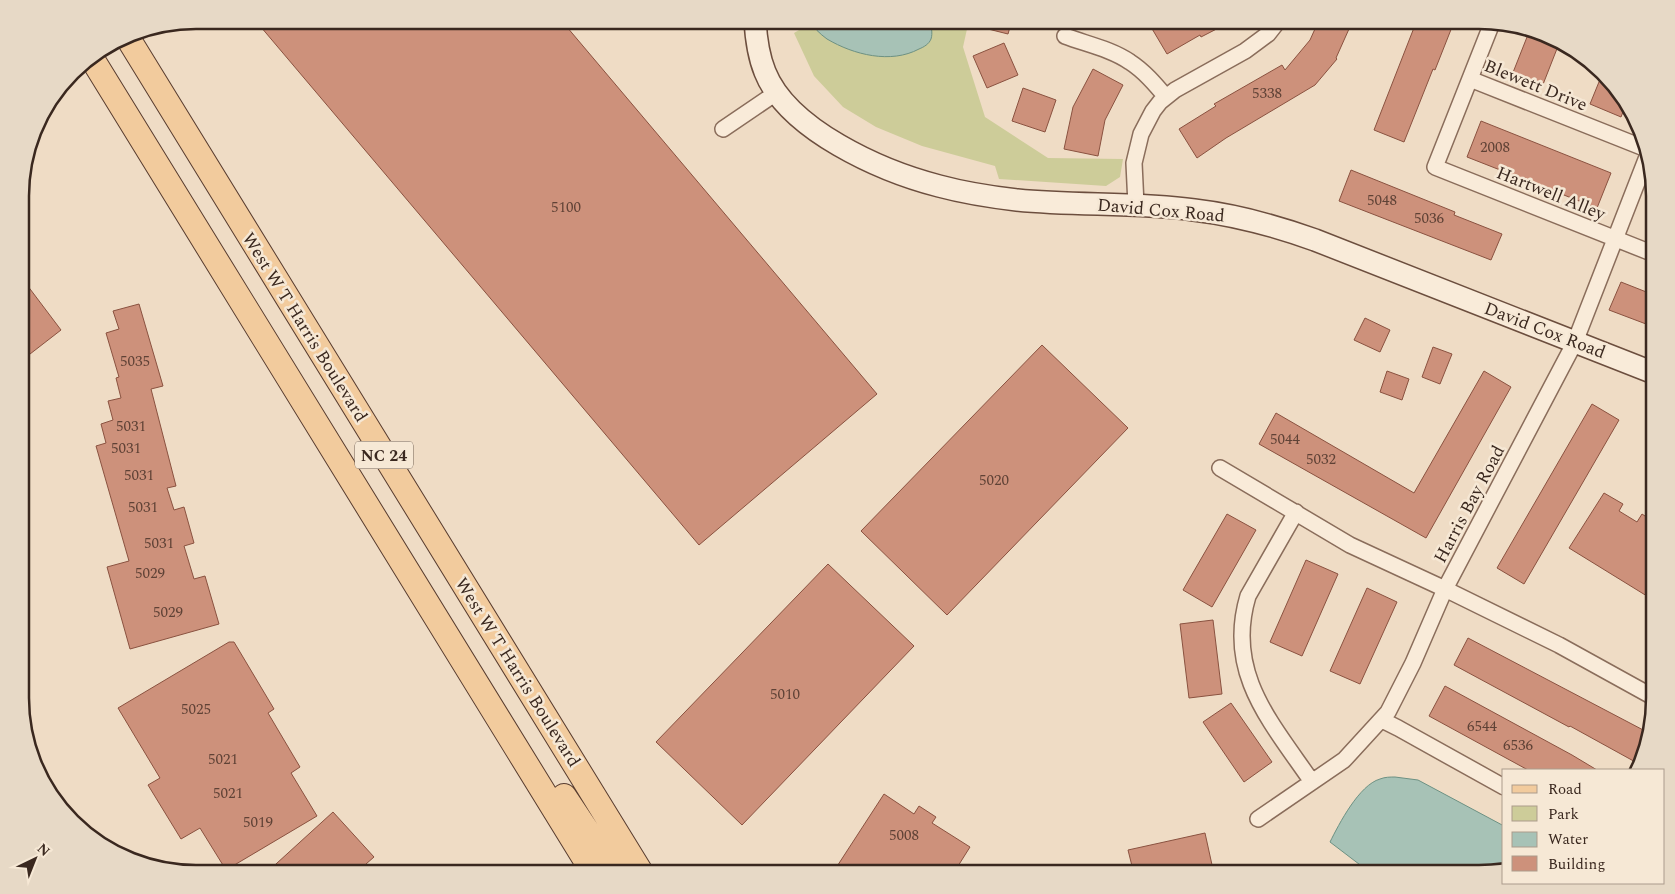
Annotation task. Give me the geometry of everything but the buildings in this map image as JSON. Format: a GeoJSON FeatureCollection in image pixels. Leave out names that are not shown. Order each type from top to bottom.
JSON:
{"type":"FeatureCollection","features":[{"type":"Feature","properties":{"kind":"main road","name":"David Cox Road"},"geometry":{"type":"LineString","coordinates":[[756,29],[759,54],[765,73],[776,93],[801,120],[835,142],[874,163],[938,186],[974,194],[1019,200],[1136,205],[1194,210],[1277,227],[1646,370]]}},
{"type":"Feature","properties":{"kind":"main road","name":"West W T Harris Boulevard"},"geometry":{"type":"LineString","coordinates":[[130,42],[636,865]]}},
{"type":"Feature","properties":{"kind":"main road","name":"NC 24"},"geometry":{"type":"LineString","coordinates":[[94,63],[588,865]]}},
{"type":"Feature","properties":{"kind":"main road"},"geometry":{"type":"LineString","coordinates":[[476,682],[531,745],[610,865]]}},
{"type":"Feature","properties":{"kind":"street"},"geometry":{"type":"LineString","coordinates":[[1136,205],[1134,163],[1141,134],[1153,111],[1175,90],[1244,51],[1272,29]]}},
{"type":"Feature","properties":{"kind":"street"},"geometry":{"type":"LineString","coordinates":[[1470,79],[1489,29]]}},
{"type":"Feature","properties":{"kind":"street"},"geometry":{"type":"LineString","coordinates":[[1065,36],[1118,55],[1129,61],[1149,78],[1166,97]]}},
{"type":"Feature","properties":{"kind":"street","name":"Blewett Drive"},"geometry":{"type":"LineString","coordinates":[[1470,79],[1639,146]]}},
{"type":"Feature","properties":{"kind":"street","name":"Hartwell Alley"},"geometry":{"type":"LineString","coordinates":[[1470,79],[1435,166],[1646,251]]}},
{"type":"Feature","properties":{"kind":"street"},"geometry":{"type":"LineString","coordinates":[[723,129],[776,93]]}},
{"type":"Feature","properties":{"kind":"street","name":"Harris Bay Road"},"geometry":{"type":"LineString","coordinates":[[1258,819],[1344,760],[1388,712],[1413,663],[1445,588],[1575,342],[1643,166]]}},
{"type":"Feature","properties":{"kind":"street"},"geometry":{"type":"LineString","coordinates":[[1220,468],[1350,545],[1445,588],[1560,645],[1646,693]]}},
{"type":"Feature","properties":{"kind":"street"},"geometry":{"type":"LineString","coordinates":[[1296,512],[1248,596],[1242,622],[1241,644],[1246,672],[1257,699],[1312,782]]}},
{"type":"Feature","properties":{"kind":"street"},"geometry":{"type":"LineString","coordinates":[[1382,720],[1502,786]]}},
{"type":"Feature","properties":{"kind":"green space"},"geometry":{"type":"Polygon","coordinates":[[[801,29],[967,29],[963,47],[985,117],[1048,158],[1123,159],[1120,177],[1106,186],[999,179],[995,166],[922,146],[876,127],[843,107],[814,76],[794,33],[801,29]]]}},
{"type":"Feature","properties":{"kind":"water"},"geometry":{"type":"Polygon","coordinates":[[[932,29],[932,37],[926,45],[908,54],[885,57],[861,53],[838,45],[827,39],[817,30],[932,29]]]}},
{"type":"Feature","properties":{"kind":"water"},"geometry":{"type":"Polygon","coordinates":[[[1386,777],[1418,780],[1502,825],[1502,863],[1360,865],[1330,842],[1357,797],[1372,783],[1386,777]]]}}]}
